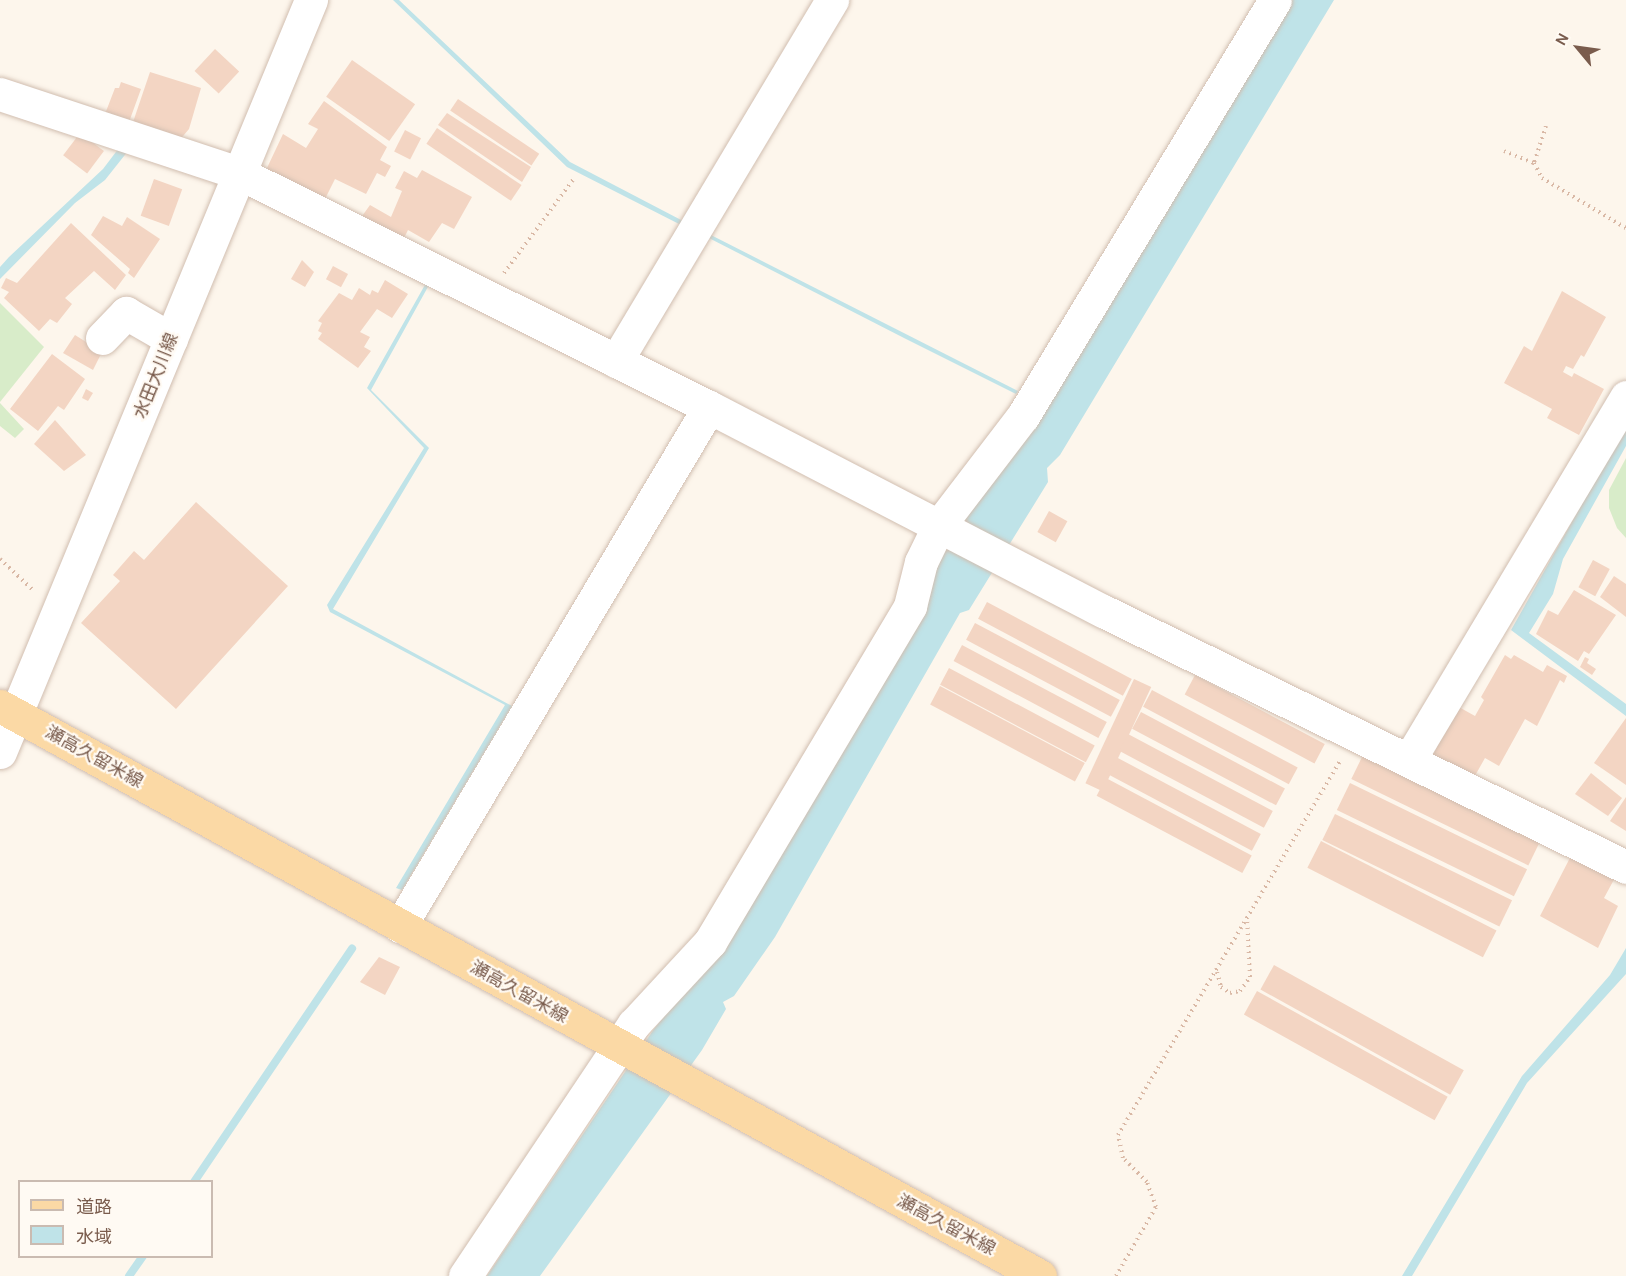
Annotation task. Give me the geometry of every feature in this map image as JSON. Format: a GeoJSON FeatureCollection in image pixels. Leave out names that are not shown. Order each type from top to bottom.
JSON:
{"type":"FeatureCollection","features":[{"type":"Feature","properties":{"kind":"main road","name":"瀬高久留米線"},"geometry":{"type":"LineString","coordinates":[[8,710],[1035,1275]]}},
{"type":"Feature","properties":{"kind":"street","name":"水田大川線"},"geometry":{"type":"LineString","coordinates":[[0,752],[8,710],[171,339],[311,0]]}},
{"type":"Feature","properties":{"kind":"street"},"geometry":{"type":"LineString","coordinates":[[616,361],[832,0]]}},
{"type":"Feature","properties":{"kind":"street"},"geometry":{"type":"LineString","coordinates":[[465,1276],[634,1024],[710,942],[910,606],[921,562],[1023,416],[1275,0]]}},
{"type":"Feature","properties":{"kind":"street"},"geometry":{"type":"LineString","coordinates":[[0,94],[239,173],[486,298],[709,407],[1005,561],[1626,867]]}},
{"type":"Feature","properties":{"kind":"street"},"geometry":{"type":"LineString","coordinates":[[102,338],[126,312],[171,339]]}},
{"type":"Feature","properties":{"kind":"street"},"geometry":{"type":"LineString","coordinates":[[1409,760],[1626,397]]}},
{"type":"Feature","properties":{"kind":"street"},"geometry":{"type":"LineString","coordinates":[[400,926],[709,407]]}},
{"type":"Feature","properties":{"kind":"path"},"geometry":{"type":"LineString","coordinates":[[1534,163],[1546,126]]}},
{"type":"Feature","properties":{"kind":"path"},"geometry":{"type":"LineString","coordinates":[[1504,151],[1534,163],[1542,178],[1626,228]]}},
{"type":"Feature","properties":{"kind":"path"},"geometry":{"type":"LineString","coordinates":[[486,298],[575,177]]}},
{"type":"Feature","properties":{"kind":"path"},"geometry":{"type":"LineString","coordinates":[[0,559],[34,592]]}},
{"type":"Feature","properties":{"kind":"path"},"geometry":{"type":"LineString","coordinates":[[1116,1276],[1156,1207],[1147,1182],[1123,1158],[1118,1135],[1357,735]]}},
{"type":"Feature","properties":{"kind":"path"},"geometry":{"type":"LineString","coordinates":[[1218,967],[1216,978],[1230,993],[1240,991],[1250,977],[1248,916]]}},
{"type":"Feature","properties":{"kind":"green space"},"geometry":{"type":"Polygon","coordinates":[[[0,303],[44,347],[0,402],[0,303]]]}},
{"type":"Feature","properties":{"kind":"green space"},"geometry":{"type":"Polygon","coordinates":[[[0,403],[24,429],[15,438],[0,426],[0,403]]]}},
{"type":"Feature","properties":{"kind":"green space"},"geometry":{"type":"Polygon","coordinates":[[[1626,458],[1626,538],[1617,528],[1609,508],[1609,490],[1626,458]]]}},
{"type":"Feature","properties":{"kind":"water"},"geometry":{"type":"Polygon","coordinates":[[[393,0],[399,0],[570,162],[683,221],[681,225],[567,167],[393,0]]]}},
{"type":"Feature","properties":{"kind":"water"},"geometry":{"type":"Polygon","coordinates":[[[1287,0],[1334,0],[1060,455],[1047,468],[1048,482],[969,610],[960,613],[775,937],[734,996],[723,1002],[726,1009],[702,1050],[540,1276],[487,1276],[654,1029],[684,992],[956,520],[1029,436],[1287,0]]]}},
{"type":"Feature","properties":{"kind":"water"},"geometry":{"type":"Polygon","coordinates":[[[122,144],[128,151],[105,180],[75,203],[0,279],[0,267],[9,257],[103,169],[122,144]]]}},
{"type":"Feature","properties":{"kind":"water"},"geometry":{"type":"Polygon","coordinates":[[[707,233],[1018,391],[1016,394],[904,338],[705,236],[707,233]]]}},
{"type":"Feature","properties":{"kind":"water"},"geometry":{"type":"Polygon","coordinates":[[[426,283],[429,285],[371,390],[429,448],[333,609],[512,706],[402,890],[396,888],[505,705],[330,612],[327,605],[424,448],[367,388],[426,283]]]}},
{"type":"Feature","properties":{"kind":"water"},"geometry":{"type":"Polygon","coordinates":[[[1626,426],[1626,446],[1563,559],[1553,594],[1529,633],[1626,704],[1626,716],[1511,630],[1626,426]]]}},
{"type":"Feature","properties":{"kind":"water"},"geometry":{"type":"Polygon","coordinates":[[[1626,948],[1626,974],[1527,1083],[1412,1276],[1402,1276],[1522,1076],[1610,975],[1626,948]]]}},
{"type":"Feature","properties":{"kind":"building"},"geometry":{"type":"Polygon","coordinates":[[[215,49],[239,72],[219,93],[195,71],[215,49]]]}},
{"type":"Feature","properties":{"kind":"building"},"geometry":{"type":"Polygon","coordinates":[[[352,60],[415,104],[389,141],[326,97],[352,60]]]}},
{"type":"Feature","properties":{"kind":"building"},"geometry":{"type":"Polygon","coordinates":[[[150,72],[201,88],[189,129],[178,142],[131,128],[150,72]]]}},
{"type":"Feature","properties":{"kind":"building"},"geometry":{"type":"Polygon","coordinates":[[[121,82],[141,89],[129,122],[105,114],[115,88],[119,88],[121,82]]]}},
{"type":"Feature","properties":{"kind":"building"},"geometry":{"type":"Polygon","coordinates":[[[458,99],[539,154],[531,165],[450,111],[458,99]]]}},
{"type":"Feature","properties":{"kind":"building"},"geometry":{"type":"Polygon","coordinates":[[[324,101],[387,147],[380,160],[391,166],[385,177],[377,173],[366,194],[335,179],[324,201],[271,174],[267,168],[283,134],[306,148],[318,129],[308,124],[324,101]]]}},
{"type":"Feature","properties":{"kind":"building"},"geometry":{"type":"Polygon","coordinates":[[[447,113],[531,167],[522,182],[438,125],[447,113]]]}},
{"type":"Feature","properties":{"kind":"building"},"geometry":{"type":"Polygon","coordinates":[[[437,128],[522,185],[511,201],[426,144],[437,128]]]}},
{"type":"Feature","properties":{"kind":"building"},"geometry":{"type":"Polygon","coordinates":[[[405,130],[421,138],[410,160],[394,151],[405,130]]]}},
{"type":"Feature","properties":{"kind":"building"},"geometry":{"type":"Polygon","coordinates":[[[80,133],[104,151],[87,173],[63,155],[80,133]]]}},
{"type":"Feature","properties":{"kind":"building"},"geometry":{"type":"Polygon","coordinates":[[[422,170],[472,197],[454,229],[442,223],[429,242],[408,230],[402,242],[360,219],[370,205],[391,217],[402,191],[395,188],[404,171],[417,178],[422,170]]]}},
{"type":"Feature","properties":{"kind":"building"},"geometry":{"type":"Polygon","coordinates":[[[154,179],[182,189],[169,226],[141,216],[154,179]]]}},
{"type":"Feature","properties":{"kind":"building"},"geometry":{"type":"Polygon","coordinates":[[[103,216],[122,226],[127,217],[160,239],[134,278],[128,273],[130,269],[91,235],[103,216]]]}},
{"type":"Feature","properties":{"kind":"building"},"geometry":{"type":"Polygon","coordinates":[[[71,223],[126,275],[115,290],[94,271],[65,298],[72,304],[57,323],[50,319],[39,331],[4,298],[9,292],[1,288],[6,278],[17,283],[71,223]]]}},
{"type":"Feature","properties":{"kind":"building"},"geometry":{"type":"Polygon","coordinates":[[[302,260],[314,272],[305,287],[291,279],[302,260]]]}},
{"type":"Feature","properties":{"kind":"building"},"geometry":{"type":"Polygon","coordinates":[[[333,266],[348,274],[341,287],[326,279],[333,266]]]}},
{"type":"Feature","properties":{"kind":"building"},"geometry":{"type":"Polygon","coordinates":[[[385,280],[408,294],[392,318],[377,309],[360,332],[370,337],[364,347],[371,351],[358,368],[318,339],[322,333],[318,331],[322,323],[318,321],[339,293],[352,300],[359,288],[370,295],[372,290],[378,293],[385,280]]]}},
{"type":"Feature","properties":{"kind":"building"},"geometry":{"type":"Polygon","coordinates":[[[1562,291],[1606,317],[1584,357],[1581,355],[1573,369],[1566,366],[1563,372],[1572,377],[1574,373],[1604,389],[1579,435],[1547,418],[1552,409],[1504,383],[1524,346],[1532,351],[1562,291]]]}},
{"type":"Feature","properties":{"kind":"building"},"geometry":{"type":"Polygon","coordinates":[[[75,335],[102,352],[93,370],[63,353],[75,335]]]}},
{"type":"Feature","properties":{"kind":"building"},"geometry":{"type":"Polygon","coordinates":[[[52,354],[85,379],[64,410],[58,406],[38,431],[10,409],[52,354]]]}},
{"type":"Feature","properties":{"kind":"building"},"geometry":{"type":"Polygon","coordinates":[[[86,389],[93,393],[88,401],[82,398],[86,389]]]}},
{"type":"Feature","properties":{"kind":"building"},"geometry":{"type":"Polygon","coordinates":[[[55,420],[86,455],[64,471],[34,444],[55,420]]]}},
{"type":"Feature","properties":{"kind":"building"},"geometry":{"type":"Polygon","coordinates":[[[196,502],[288,586],[176,709],[81,623],[120,581],[113,575],[134,551],[144,560],[196,502]]]}},
{"type":"Feature","properties":{"kind":"building"},"geometry":{"type":"Polygon","coordinates":[[[1049,511],[1067,521],[1056,542],[1037,532],[1049,511]]]}},
{"type":"Feature","properties":{"kind":"building"},"geometry":{"type":"Polygon","coordinates":[[[1593,560],[1610,569],[1595,596],[1578,587],[1593,560]]]}},
{"type":"Feature","properties":{"kind":"building"},"geometry":{"type":"Polygon","coordinates":[[[1614,576],[1626,584],[1626,617],[1600,597],[1614,576]]]}},
{"type":"Feature","properties":{"kind":"building"},"geometry":{"type":"Polygon","coordinates":[[[1574,590],[1616,615],[1589,654],[1584,651],[1578,661],[1536,634],[1548,610],[1558,615],[1574,590]]]}},
{"type":"Feature","properties":{"kind":"building"},"geometry":{"type":"Polygon","coordinates":[[[987,602],[1132,679],[1123,696],[978,619],[987,602]]]}},
{"type":"Feature","properties":{"kind":"building"},"geometry":{"type":"Polygon","coordinates":[[[975,623],[1120,700],[1111,717],[966,640],[975,623]]]}},
{"type":"Feature","properties":{"kind":"building"},"geometry":{"type":"Polygon","coordinates":[[[962,645],[1107,722],[1098,738],[954,661],[962,645]]]}},
{"type":"Feature","properties":{"kind":"building"},"geometry":{"type":"Polygon","coordinates":[[[1505,655],[1511,659],[1514,655],[1543,672],[1547,665],[1567,676],[1564,683],[1560,680],[1537,726],[1525,719],[1499,766],[1485,758],[1472,781],[1432,757],[1457,706],[1475,716],[1484,700],[1481,697],[1505,655]]]}},
{"type":"Feature","properties":{"kind":"building"},"geometry":{"type":"Polygon","coordinates":[[[1585,657],[1589,659],[1587,663],[1596,669],[1592,675],[1580,667],[1585,657]]]}},
{"type":"Feature","properties":{"kind":"building"},"geometry":{"type":"Polygon","coordinates":[[[949,668],[1095,745],[1086,762],[940,685],[949,668]]]}},
{"type":"Feature","properties":{"kind":"building"},"geometry":{"type":"Polygon","coordinates":[[[1195,675],[1325,744],[1314,763],[1185,694],[1195,675]]]}},
{"type":"Feature","properties":{"kind":"building"},"geometry":{"type":"Polygon","coordinates":[[[1134,679],[1151,687],[1103,791],[1085,783],[1134,679]]]}},
{"type":"Feature","properties":{"kind":"building"},"geometry":{"type":"Polygon","coordinates":[[[940,686],[1085,763],[1075,782],[930,705],[940,686]]]}},
{"type":"Feature","properties":{"kind":"building"},"geometry":{"type":"Polygon","coordinates":[[[1152,690],[1298,767],[1289,784],[1143,707],[1152,690]]]}},
{"type":"Feature","properties":{"kind":"building"},"geometry":{"type":"Polygon","coordinates":[[[1141,712],[1285,789],[1276,805],[1132,729],[1141,712]]]}},
{"type":"Feature","properties":{"kind":"building"},"geometry":{"type":"Polygon","coordinates":[[[1626,718],[1626,785],[1594,763],[1626,718]]]}},
{"type":"Feature","properties":{"kind":"building"},"geometry":{"type":"Polygon","coordinates":[[[1128,734],[1273,811],[1264,828],[1119,751],[1128,734]]]}},
{"type":"Feature","properties":{"kind":"building"},"geometry":{"type":"Polygon","coordinates":[[[1364,753],[1541,839],[1528,865],[1351,779],[1364,753]]]}},
{"type":"Feature","properties":{"kind":"building"},"geometry":{"type":"Polygon","coordinates":[[[1116,757],[1261,834],[1252,851],[1107,774],[1116,757]]]}},
{"type":"Feature","properties":{"kind":"building"},"geometry":{"type":"Polygon","coordinates":[[[1591,773],[1622,798],[1608,816],[1575,794],[1591,773]]]}},
{"type":"Feature","properties":{"kind":"building"},"geometry":{"type":"Polygon","coordinates":[[[1106,778],[1252,855],[1242,873],[1097,796],[1106,778]]]}},
{"type":"Feature","properties":{"kind":"building"},"geometry":{"type":"Polygon","coordinates":[[[1350,783],[1527,869],[1514,896],[1337,810],[1350,783]]]}},
{"type":"Feature","properties":{"kind":"building"},"geometry":{"type":"Polygon","coordinates":[[[1626,797],[1626,831],[1610,821],[1626,797]]]}},
{"type":"Feature","properties":{"kind":"building"},"geometry":{"type":"Polygon","coordinates":[[[1335,814],[1512,900],[1499,926],[1322,840],[1335,814]]]}},
{"type":"Feature","properties":{"kind":"building"},"geometry":{"type":"Polygon","coordinates":[[[1321,841],[1497,930],[1483,957],[1307,868],[1321,841]]]}},
{"type":"Feature","properties":{"kind":"building"},"geometry":{"type":"Polygon","coordinates":[[[1573,852],[1617,874],[1604,898],[1618,906],[1598,948],[1540,916],[1573,852]]]}},
{"type":"Feature","properties":{"kind":"building"},"geometry":{"type":"Polygon","coordinates":[[[379,957],[400,967],[385,995],[360,982],[379,957]]]}},
{"type":"Feature","properties":{"kind":"building"},"geometry":{"type":"Polygon","coordinates":[[[1274,965],[1464,1070],[1450,1095],[1260,989],[1274,965]]]}},
{"type":"Feature","properties":{"kind":"building"},"geometry":{"type":"Polygon","coordinates":[[[1257,991],[1448,1097],[1435,1120],[1244,1015],[1257,991]]]}},
{"type":"Feature","properties":{"kind":"waterway"},"geometry":{"type":"LineString","coordinates":[[195,1180],[352,949]]}},
{"type":"Feature","properties":{"kind":"waterway"},"geometry":{"type":"LineString","coordinates":[[129,1276],[142,1258]]}}]}
